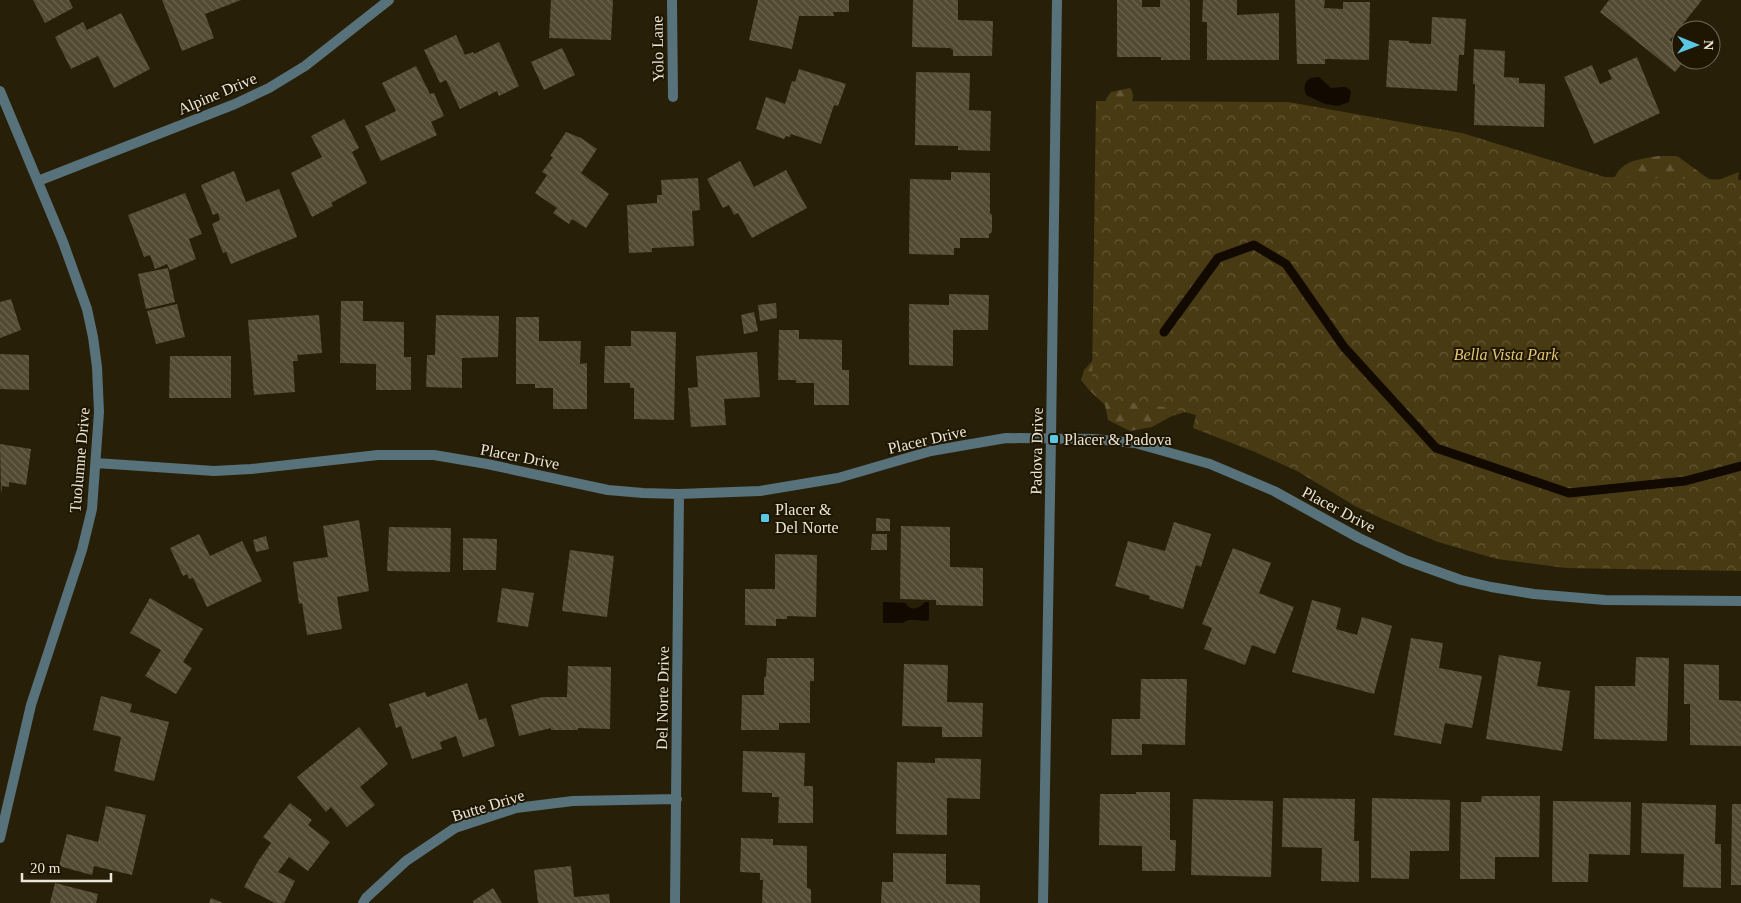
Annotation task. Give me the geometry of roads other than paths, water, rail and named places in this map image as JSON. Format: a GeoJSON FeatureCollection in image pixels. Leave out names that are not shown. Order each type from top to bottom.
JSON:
{"type":"FeatureCollection","features":[{"type":"Feature","properties":{"kind":"street","name":"Alpine Drive"},"geometry":{"type":"LineString","coordinates":[[38,181],[235,104],[269,88],[305,66],[389,0]]}},
{"type":"Feature","properties":{"kind":"street","name":"Yolo Lane"},"geometry":{"type":"LineString","coordinates":[[672,0],[673,97]]}},
{"type":"Feature","properties":{"kind":"street","name":"Padova Drive"},"geometry":{"type":"LineString","coordinates":[[1043,903],[1056,0]]}},
{"type":"Feature","properties":{"kind":"street","name":"Tuolumne Drive"},"geometry":{"type":"LineString","coordinates":[[0,90],[76,276],[87,309],[97,367],[99,412],[92,509],[82,550],[31,706],[0,838]]}},
{"type":"Feature","properties":{"kind":"street","name":"Placer Drive"},"geometry":{"type":"LineString","coordinates":[[96,463],[214,471],[378,455],[434,456],[495,465],[608,490],[679,494],[760,491],[838,478],[931,451],[1006,438],[1094,439],[1135,443],[1210,464],[1274,491],[1359,538],[1405,560],[1490,588],[1605,600],[1741,601]]}},
{"type":"Feature","properties":{"kind":"street","name":"Del Norte Drive"},"geometry":{"type":"LineString","coordinates":[[675,903],[679,494]]}},
{"type":"Feature","properties":{"kind":"street","name":"Butte Drive"},"geometry":{"type":"LineString","coordinates":[[363,903],[406,861],[455,828],[516,808],[573,801],[677,799]]}},
{"type":"Feature","properties":{"kind":"waterway"},"geometry":{"type":"LineString","coordinates":[[1164,332],[1218,258],[1254,245],[1286,264],[1344,347],[1436,448],[1569,493],[1685,481],[1741,466]]}},
{"type":"Feature","properties":{"kind":"place","name":"Placer & Padova"},"geometry":{"type":"Point","coordinates":[1054,439]}},
{"type":"Feature","properties":{"kind":"place","name":"Placer & Del Norte"},"geometry":{"type":"Point","coordinates":[765,518]}},
{"type":"Feature","properties":{"kind":"park label","name":"Bella Vista Park"},"geometry":{"type":"Point","coordinates":[1506,354]}}]}
